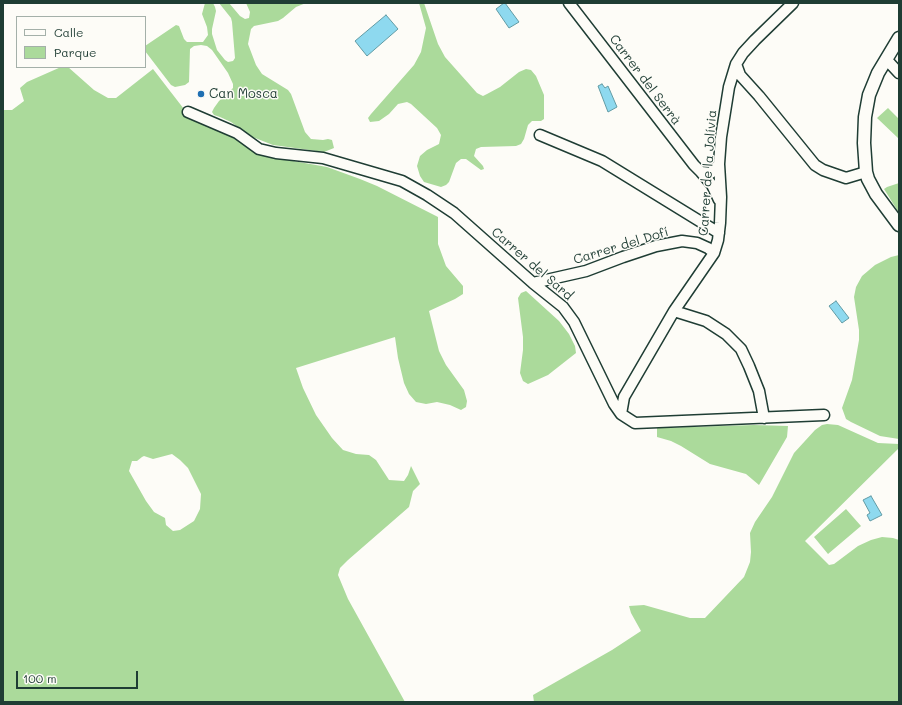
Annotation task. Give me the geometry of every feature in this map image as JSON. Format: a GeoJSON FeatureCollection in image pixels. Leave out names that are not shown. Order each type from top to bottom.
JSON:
{"type":"FeatureCollection","features":[{"type":"Feature","properties":{"kind":"street","name":"Carrer del Serrà"},"geometry":{"type":"LineString","coordinates":[[569,3],[657,116],[683,153],[712,185],[721,203]]}},
{"type":"Feature","properties":{"kind":"street","name":"Carrer de la Jolívia"},"geometry":{"type":"LineString","coordinates":[[621,414],[624,397],[674,311],[714,253],[719,233],[721,203],[721,137],[729,87],[736,64],[743,53],[755,40],[793,3]]}},
{"type":"Feature","properties":{"kind":"street"},"geometry":{"type":"LineString","coordinates":[[899,38],[878,73],[869,95],[864,142],[866,172],[868,179],[876,194],[899,225]]}},
{"type":"Feature","properties":{"kind":"street"},"geometry":{"type":"LineString","coordinates":[[886,59],[899,73]]}},
{"type":"Feature","properties":{"kind":"street"},"geometry":{"type":"LineString","coordinates":[[736,64],[740,75],[815,165],[822,170],[846,178],[866,172]]}},
{"type":"Feature","properties":{"kind":"street"},"geometry":{"type":"LineString","coordinates":[[729,87],[736,81],[746,82]]}},
{"type":"Feature","properties":{"kind":"street","name":"Carrer del Sard"},"geometry":{"type":"LineString","coordinates":[[188,112],[237,133],[259,149],[276,153],[323,158],[402,181],[454,213],[533,283],[563,307],[574,322],[614,404],[621,414]]}},
{"type":"Feature","properties":{"kind":"street"},"geometry":{"type":"LineString","coordinates":[[540,134],[602,161],[719,233]]}},
{"type":"Feature","properties":{"kind":"street"},"geometry":{"type":"LineString","coordinates":[[701,172],[710,173],[720,164]]}},
{"type":"Feature","properties":{"kind":"street","name":"Carrer del Dofí"},"geometry":{"type":"LineString","coordinates":[[533,283],[586,271],[656,246],[682,241],[697,243],[708,248],[714,253]]}},
{"type":"Feature","properties":{"kind":"street"},"geometry":{"type":"LineString","coordinates":[[674,311],[706,321],[726,334],[741,350],[759,391],[764,418]]}},
{"type":"Feature","properties":{"kind":"street"},"geometry":{"type":"LineString","coordinates":[[621,414],[635,423],[824,416]]}},
{"type":"Feature","properties":{"kind":"green space"},"geometry":{"type":"Polygon","coordinates":[[[205,3],[213,3],[216,11],[212,34],[217,50],[228,62],[233,61],[235,58],[232,22],[231,18],[219,3],[229,3],[240,16],[245,19],[249,18],[250,12],[246,3],[306,3],[296,7],[278,21],[254,26],[251,29],[248,44],[256,65],[262,74],[288,90],[291,94],[305,132],[311,139],[332,140],[334,148],[324,152],[273,145],[250,136],[231,122],[214,115],[212,112],[214,108],[233,88],[233,84],[228,73],[212,50],[207,46],[194,46],[190,49],[189,82],[185,85],[175,87],[171,85],[146,52],[146,45],[176,25],[179,26],[184,39],[187,42],[203,42],[208,35],[207,27],[202,14],[205,3]]]}},
{"type":"Feature","properties":{"kind":"green space"},"geometry":{"type":"Polygon","coordinates":[[[419,3],[424,3],[438,44],[445,57],[477,93],[483,96],[500,87],[519,72],[526,69],[531,70],[536,76],[544,95],[544,119],[541,121],[532,121],[528,125],[521,144],[516,146],[481,147],[476,149],[474,156],[484,169],[481,170],[466,159],[461,159],[456,163],[449,182],[441,187],[424,182],[420,176],[417,166],[420,156],[427,150],[439,144],[441,135],[437,128],[407,102],[398,104],[389,114],[379,121],[370,122],[368,118],[414,65],[421,52],[426,28],[419,3]]]}},
{"type":"Feature","properties":{"kind":"green space"},"geometry":{"type":"Polygon","coordinates":[[[59,68],[69,68],[94,90],[108,98],[116,98],[153,69],[187,113],[276,153],[282,159],[327,167],[360,179],[438,217],[438,244],[446,266],[463,286],[463,294],[429,311],[439,351],[446,365],[464,390],[467,401],[466,407],[461,410],[450,405],[437,402],[426,404],[416,402],[409,394],[404,383],[395,337],[296,368],[303,388],[316,415],[332,438],[343,450],[356,454],[369,455],[376,460],[389,480],[404,481],[411,466],[420,484],[413,491],[409,507],[348,560],[340,568],[338,575],[348,599],[405,702],[3,702],[3,110],[12,110],[24,101],[20,88],[27,82],[59,68]],[[172,454],[153,459],[144,456],[137,461],[132,461],[129,471],[154,512],[165,518],[166,525],[173,531],[180,530],[194,521],[200,509],[201,494],[188,468],[172,454]]]}},
{"type":"Feature","properties":{"kind":"green space"},"geometry":{"type":"Polygon","coordinates":[[[888,108],[899,119],[898,138],[877,118],[888,108]]]}},
{"type":"Feature","properties":{"kind":"green space"},"geometry":{"type":"Polygon","coordinates":[[[899,183],[899,213],[884,189],[899,183]]]}},
{"type":"Feature","properties":{"kind":"green space"},"geometry":{"type":"Polygon","coordinates":[[[899,255],[899,439],[880,436],[851,422],[846,419],[842,408],[852,380],[859,340],[854,297],[856,287],[862,276],[875,265],[891,257],[899,255]]]}},
{"type":"Feature","properties":{"kind":"green space"},"geometry":{"type":"Polygon","coordinates":[[[526,291],[559,321],[569,334],[575,346],[576,353],[548,375],[528,384],[523,381],[520,373],[523,337],[518,298],[521,293],[526,291]]]}},
{"type":"Feature","properties":{"kind":"green space"},"geometry":{"type":"Polygon","coordinates":[[[754,425],[788,426],[787,437],[759,485],[746,474],[710,464],[681,446],[657,437],[657,428],[754,425]]]}},
{"type":"Feature","properties":{"kind":"green space"},"geometry":{"type":"Polygon","coordinates":[[[822,425],[838,425],[878,443],[899,444],[899,448],[805,541],[829,565],[834,564],[858,546],[871,540],[882,537],[899,540],[899,702],[534,702],[533,695],[612,650],[641,631],[631,613],[629,606],[644,605],[690,618],[705,618],[744,577],[750,562],[750,533],[755,522],[772,497],[794,453],[815,430],[822,425]]]}},
{"type":"Feature","properties":{"kind":"green space"},"geometry":{"type":"Polygon","coordinates":[[[846,509],[861,526],[828,554],[814,537],[846,509]]]}},
{"type":"Feature","properties":{"kind":"water"},"geometry":{"type":"Polygon","coordinates":[[[504,3],[519,22],[509,28],[496,9],[504,3]]]}},
{"type":"Feature","properties":{"kind":"water"},"geometry":{"type":"Polygon","coordinates":[[[386,15],[398,29],[367,56],[355,41],[386,15]]]}},
{"type":"Feature","properties":{"kind":"water"},"geometry":{"type":"Polygon","coordinates":[[[602,84],[605,88],[608,86],[617,107],[608,112],[598,86],[602,84]]]}},
{"type":"Feature","properties":{"kind":"water"},"geometry":{"type":"Polygon","coordinates":[[[836,301],[849,318],[842,323],[829,306],[836,301]]]}},
{"type":"Feature","properties":{"kind":"water"},"geometry":{"type":"Polygon","coordinates":[[[871,496],[882,515],[870,521],[867,515],[870,513],[863,500],[871,496]]]}},
{"type":"Feature","properties":{"kind":"place","name":"Can Mosca"},"geometry":{"type":"Point","coordinates":[201,94]}}]}
